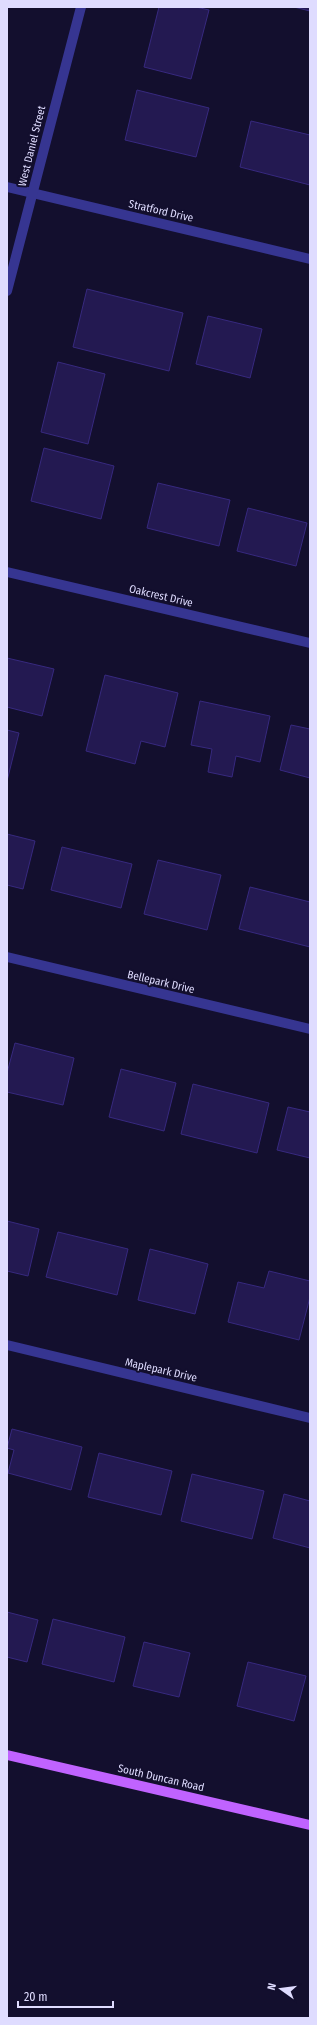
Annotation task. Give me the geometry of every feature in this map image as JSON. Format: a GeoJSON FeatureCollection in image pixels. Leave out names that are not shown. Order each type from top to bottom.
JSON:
{"type":"FeatureCollection","features":[{"type":"Feature","properties":{"kind":"main road","name":"South Duncan Road"},"geometry":{"type":"LineString","coordinates":[[7,1755],[310,1825]]}},
{"type":"Feature","properties":{"kind":"street","name":"West Daniel Street"},"geometry":{"type":"LineString","coordinates":[[7,291],[81,7]]}},
{"type":"Feature","properties":{"kind":"street","name":"Stratford Drive"},"geometry":{"type":"LineString","coordinates":[[7,187],[310,259]]}},
{"type":"Feature","properties":{"kind":"street","name":"Oakcrest Drive"},"geometry":{"type":"LineString","coordinates":[[7,572],[310,643]]}},
{"type":"Feature","properties":{"kind":"street","name":"Bellepark Drive"},"geometry":{"type":"LineString","coordinates":[[7,957],[310,1029]]}},
{"type":"Feature","properties":{"kind":"street","name":"Maplepark Drive"},"geometry":{"type":"LineString","coordinates":[[7,1345],[310,1418]]}},
{"type":"Feature","properties":{"kind":"building"},"geometry":{"type":"Polygon","coordinates":[[[159,7],[196,7],[209,10],[191,79],[144,67],[159,7]]]}},
{"type":"Feature","properties":{"kind":"building"},"geometry":{"type":"Polygon","coordinates":[[[294,7],[310,7],[310,11],[294,7]]]}},
{"type":"Feature","properties":{"kind":"building"},"geometry":{"type":"Polygon","coordinates":[[[137,90],[209,108],[196,157],[125,140],[137,90]]]}},
{"type":"Feature","properties":{"kind":"building"},"geometry":{"type":"Polygon","coordinates":[[[251,121],[310,135],[310,185],[240,167],[251,121]]]}},
{"type":"Feature","properties":{"kind":"building"},"geometry":{"type":"Polygon","coordinates":[[[87,289],[183,313],[169,371],[73,347],[87,289]]]}},
{"type":"Feature","properties":{"kind":"building"},"geometry":{"type":"Polygon","coordinates":[[[208,316],[262,329],[250,378],[196,364],[208,316]]]}},
{"type":"Feature","properties":{"kind":"building"},"geometry":{"type":"Polygon","coordinates":[[[58,362],[105,374],[88,444],[41,432],[58,362]]]}},
{"type":"Feature","properties":{"kind":"building"},"geometry":{"type":"Polygon","coordinates":[[[44,448],[114,466],[101,519],[31,501],[44,448]]]}},
{"type":"Feature","properties":{"kind":"building"},"geometry":{"type":"Polygon","coordinates":[[[158,483],[230,500],[219,546],[147,528],[158,483]]]}},
{"type":"Feature","properties":{"kind":"building"},"geometry":{"type":"Polygon","coordinates":[[[248,508],[307,523],[296,566],[237,551],[248,508]]]}},
{"type":"Feature","properties":{"kind":"building"},"geometry":{"type":"Polygon","coordinates":[[[7,658],[54,669],[42,716],[7,707],[7,658]]]}},
{"type":"Feature","properties":{"kind":"building"},"geometry":{"type":"Polygon","coordinates":[[[105,675],[178,693],[165,747],[141,741],[135,764],[86,751],[105,675]]]}},
{"type":"Feature","properties":{"kind":"building"},"geometry":{"type":"Polygon","coordinates":[[[200,701],[270,716],[260,762],[236,756],[232,777],[208,772],[212,749],[191,745],[200,701]]]}},
{"type":"Feature","properties":{"kind":"building"},"geometry":{"type":"Polygon","coordinates":[[[291,725],[310,729],[310,778],[280,770],[291,725]]]}},
{"type":"Feature","properties":{"kind":"building"},"geometry":{"type":"Polygon","coordinates":[[[7,730],[19,733],[7,781],[7,730]]]}},
{"type":"Feature","properties":{"kind":"building"},"geometry":{"type":"Polygon","coordinates":[[[7,834],[35,841],[23,889],[7,885],[7,834]]]}},
{"type":"Feature","properties":{"kind":"building"},"geometry":{"type":"Polygon","coordinates":[[[62,847],[132,864],[121,908],[51,890],[62,847]]]}},
{"type":"Feature","properties":{"kind":"building"},"geometry":{"type":"Polygon","coordinates":[[[158,860],[221,875],[207,930],[144,914],[158,860]]]}},
{"type":"Feature","properties":{"kind":"building"},"geometry":{"type":"Polygon","coordinates":[[[250,887],[310,902],[310,947],[239,929],[250,887]]]}},
{"type":"Feature","properties":{"kind":"building"},"geometry":{"type":"Polygon","coordinates":[[[15,1043],[74,1058],[63,1105],[7,1092],[7,1073],[15,1043]]]}},
{"type":"Feature","properties":{"kind":"building"},"geometry":{"type":"Polygon","coordinates":[[[121,1069],[176,1083],[164,1131],[109,1117],[121,1069]]]}},
{"type":"Feature","properties":{"kind":"building"},"geometry":{"type":"Polygon","coordinates":[[[193,1084],[269,1103],[257,1153],[181,1134],[193,1084]]]}},
{"type":"Feature","properties":{"kind":"building"},"geometry":{"type":"Polygon","coordinates":[[[288,1107],[310,1112],[310,1158],[277,1150],[288,1107]]]}},
{"type":"Feature","properties":{"kind":"building"},"geometry":{"type":"Polygon","coordinates":[[[7,1221],[39,1229],[28,1276],[7,1271],[7,1221]]]}},
{"type":"Feature","properties":{"kind":"building"},"geometry":{"type":"Polygon","coordinates":[[[58,1232],[128,1249],[117,1295],[46,1277],[58,1232]]]}},
{"type":"Feature","properties":{"kind":"building"},"geometry":{"type":"Polygon","coordinates":[[[150,1249],[208,1264],[195,1314],[138,1300],[150,1249]]]}},
{"type":"Feature","properties":{"kind":"building"},"geometry":{"type":"Polygon","coordinates":[[[269,1271],[310,1281],[310,1297],[299,1340],[228,1322],[238,1282],[264,1288],[269,1271]]]}},
{"type":"Feature","properties":{"kind":"building"},"geometry":{"type":"Polygon","coordinates":[[[12,1429],[82,1447],[71,1490],[8,1473],[14,1450],[7,1448],[12,1429]]]}},
{"type":"Feature","properties":{"kind":"building"},"geometry":{"type":"Polygon","coordinates":[[[99,1453],[172,1471],[161,1515],[88,1497],[99,1453]]]}},
{"type":"Feature","properties":{"kind":"building"},"geometry":{"type":"Polygon","coordinates":[[[192,1474],[264,1491],[252,1539],[181,1521],[192,1474]]]}},
{"type":"Feature","properties":{"kind":"building"},"geometry":{"type":"Polygon","coordinates":[[[284,1494],[310,1501],[310,1548],[273,1538],[284,1494]]]}},
{"type":"Feature","properties":{"kind":"building"},"geometry":{"type":"Polygon","coordinates":[[[7,1612],[38,1620],[27,1662],[7,1657],[7,1612]]]}},
{"type":"Feature","properties":{"kind":"building"},"geometry":{"type":"Polygon","coordinates":[[[53,1619],[125,1637],[114,1682],[42,1664],[53,1619]]]}},
{"type":"Feature","properties":{"kind":"building"},"geometry":{"type":"Polygon","coordinates":[[[144,1642],[190,1653],[179,1697],[133,1686],[144,1642]]]}},
{"type":"Feature","properties":{"kind":"building"},"geometry":{"type":"Polygon","coordinates":[[[248,1662],[306,1676],[294,1721],[237,1706],[248,1662]]]}}]}
